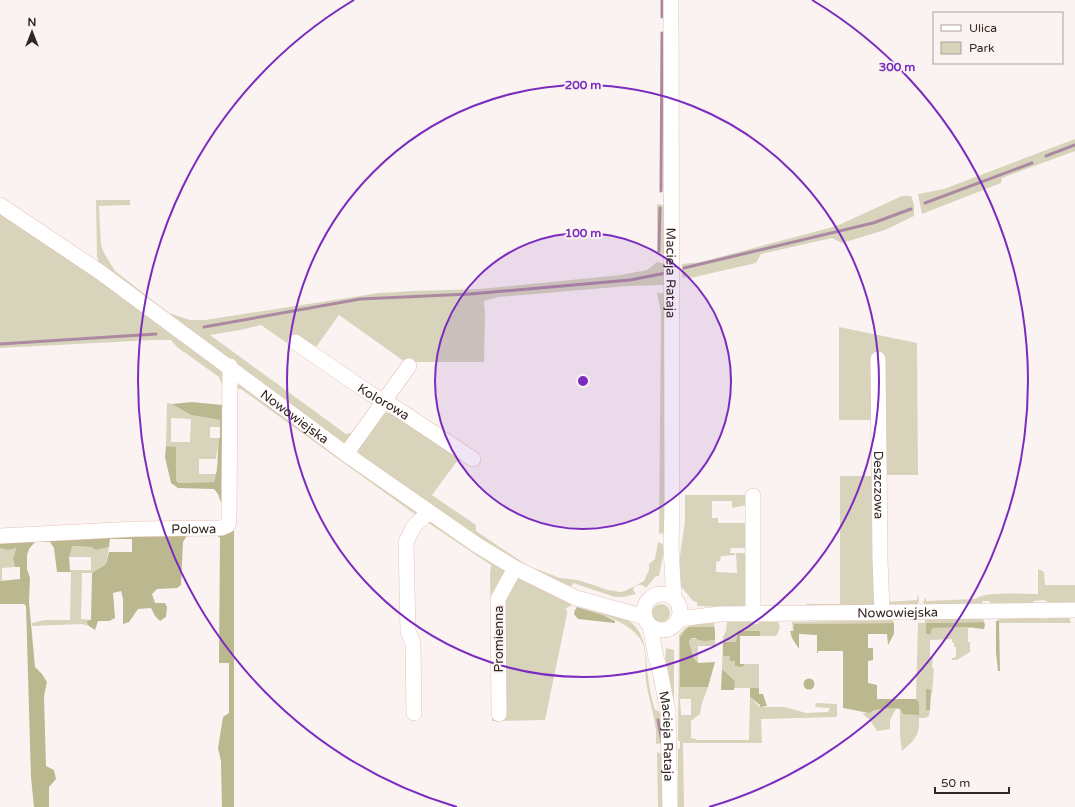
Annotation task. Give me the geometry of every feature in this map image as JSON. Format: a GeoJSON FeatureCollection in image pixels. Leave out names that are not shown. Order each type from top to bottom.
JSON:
{"type":"FeatureCollection","features":[{"type":"Feature","properties":{"kind":"street","name":"Macieja Rataja"},"geometry":{"type":"LineString","coordinates":[[660,666],[664,636],[675,613],[671,547],[671,0]]}},
{"type":"Feature","properties":{"kind":"street","name":"Nowowiejska"},"geometry":{"type":"LineString","coordinates":[[0,205],[100,272],[230,366],[346,454],[477,545],[515,568],[566,594],[648,621]]}},
{"type":"Feature","properties":{"kind":"street","name":"Kolorowa"},"geometry":{"type":"LineString","coordinates":[[295,342],[384,402],[473,459]]}},
{"type":"Feature","properties":{"kind":"street","name":"Deszczowa"},"geometry":{"type":"LineString","coordinates":[[878,359],[882,612]]}},
{"type":"Feature","properties":{"kind":"street","name":"Polowa"},"geometry":{"type":"LineString","coordinates":[[0,536],[136,529],[221,528],[228,525],[230,366]]}},
{"type":"Feature","properties":{"kind":"street"},"geometry":{"type":"LineString","coordinates":[[346,454],[409,366]]}},
{"type":"Feature","properties":{"kind":"street"},"geometry":{"type":"LineString","coordinates":[[753,496],[753,614]]}},
{"type":"Feature","properties":{"kind":"street"},"geometry":{"type":"LineString","coordinates":[[414,713],[413,644],[408,630],[406,542],[414,526],[429,512]]}},
{"type":"Feature","properties":{"kind":"street","name":"Macieja Rataja"},"geometry":{"type":"LineString","coordinates":[[652,599],[663,578],[671,547]]}},
{"type":"Feature","properties":{"kind":"street","name":"Promienna"},"geometry":{"type":"LineString","coordinates":[[499,714],[498,599],[515,568]]}},
{"type":"Feature","properties":{"kind":"street"},"geometry":{"type":"LineString","coordinates":[[661,595],[667,595],[675,613],[661,630],[648,621],[645,610],[652,599],[661,595]]}},
{"type":"Feature","properties":{"kind":"street","name":"Nowowiejska"},"geometry":{"type":"LineString","coordinates":[[603,606],[652,599]]}},
{"type":"Feature","properties":{"kind":"street","name":"Nowowiejska"},"geometry":{"type":"LineString","coordinates":[[675,613],[686,608],[720,614],[1075,610]]}},
{"type":"Feature","properties":{"kind":"street","name":"Macieja Rataja"},"geometry":{"type":"LineString","coordinates":[[648,621],[656,658],[660,666],[668,711],[670,807]]}},
{"type":"Feature","properties":{"kind":"green space"},"geometry":{"type":"Polygon","coordinates":[[[1075,139],[1075,151],[1002,178],[1001,183],[922,214],[918,194],[944,189],[1075,139]]]}},
{"type":"Feature","properties":{"kind":"green space"},"geometry":{"type":"Polygon","coordinates":[[[902,196],[911,196],[914,204],[914,216],[885,230],[842,243],[832,238],[761,254],[756,263],[690,278],[682,277],[682,264],[701,262],[829,228],[902,196]]]}},
{"type":"Feature","properties":{"kind":"green space"},"geometry":{"type":"Polygon","coordinates":[[[96,200],[130,200],[130,205],[99,206],[101,245],[115,271],[169,313],[190,320],[205,320],[379,293],[479,289],[621,275],[647,270],[657,262],[666,264],[666,282],[663,285],[628,286],[498,297],[484,301],[484,362],[405,362],[339,315],[316,347],[296,338],[287,343],[261,325],[210,335],[346,434],[357,431],[348,443],[340,443],[99,263],[97,256],[96,200]]]}},
{"type":"Feature","properties":{"kind":"green space"},"geometry":{"type":"Polygon","coordinates":[[[657,204],[665,207],[667,249],[664,254],[657,254],[657,204]]]}},
{"type":"Feature","properties":{"kind":"green space"},"geometry":{"type":"Polygon","coordinates":[[[0,209],[44,238],[223,370],[223,387],[219,377],[177,347],[171,340],[0,348],[0,209]]]}},
{"type":"Feature","properties":{"kind":"green space"},"geometry":{"type":"Polygon","coordinates":[[[657,293],[663,293],[667,296],[664,533],[659,534],[661,312],[657,293]]]}},
{"type":"Feature","properties":{"kind":"green space"},"geometry":{"type":"Polygon","coordinates":[[[839,327],[917,343],[918,475],[885,475],[884,420],[839,420],[839,327]]]}},
{"type":"Feature","properties":{"kind":"green space"},"geometry":{"type":"Polygon","coordinates":[[[236,384],[244,386],[571,603],[572,605],[565,609],[567,610],[567,614],[545,720],[492,721],[491,565],[409,510],[241,389],[237,389],[236,384]]]}},
{"type":"Feature","properties":{"kind":"green space"},"geometry":{"type":"Polygon","coordinates":[[[167,403],[172,404],[191,415],[220,420],[220,427],[210,427],[210,438],[219,438],[216,459],[199,459],[199,474],[217,473],[214,482],[178,483],[176,480],[176,448],[166,446],[167,403]],[[171,418],[171,442],[190,442],[191,419],[171,418]]]}},
{"type":"Feature","properties":{"kind":"green space"},"geometry":{"type":"Polygon","coordinates":[[[394,412],[460,457],[432,495],[476,525],[476,531],[528,566],[560,578],[578,580],[608,590],[620,592],[644,581],[649,570],[649,564],[655,559],[658,542],[665,545],[659,576],[656,576],[646,588],[640,585],[634,587],[633,590],[636,594],[615,597],[573,583],[572,586],[557,584],[512,560],[359,456],[358,450],[385,413],[394,412]]]}},
{"type":"Feature","properties":{"kind":"green space"},"geometry":{"type":"Polygon","coordinates":[[[840,476],[874,476],[887,602],[917,600],[918,593],[919,602],[916,605],[806,607],[806,604],[840,604],[840,476]]]}},
{"type":"Feature","properties":{"kind":"green space"},"geometry":{"type":"Polygon","coordinates":[[[685,495],[746,495],[746,505],[732,508],[732,501],[712,501],[712,518],[718,518],[718,523],[746,523],[747,548],[731,548],[730,553],[735,553],[735,555],[721,556],[720,561],[716,562],[716,572],[737,573],[736,553],[747,553],[746,608],[697,606],[697,602],[693,601],[679,584],[680,556],[685,521],[685,495]]]}},
{"type":"Feature","properties":{"kind":"green space"},"geometry":{"type":"Polygon","coordinates":[[[71,546],[91,547],[96,550],[109,547],[106,564],[92,573],[82,573],[81,619],[92,620],[86,621],[89,626],[82,624],[32,626],[32,623],[45,620],[70,620],[70,570],[91,570],[91,557],[69,557],[71,546]]]}},
{"type":"Feature","properties":{"kind":"green space"},"geometry":{"type":"Polygon","coordinates":[[[16,547],[13,559],[15,567],[2,568],[2,580],[0,581],[0,548],[8,550],[16,547]]]}},
{"type":"Feature","properties":{"kind":"green space"},"geometry":{"type":"Polygon","coordinates":[[[1038,569],[1044,572],[1045,585],[1075,585],[1075,605],[1054,605],[1044,600],[1034,601],[1032,605],[991,604],[989,601],[983,601],[981,605],[925,605],[923,602],[926,597],[926,601],[975,599],[980,596],[996,594],[1038,594],[1038,569]]]}},
{"type":"Feature","properties":{"kind":"green space"},"geometry":{"type":"Polygon","coordinates":[[[657,604],[665,604],[670,609],[668,620],[665,622],[657,622],[652,617],[652,609],[657,604]]]}},
{"type":"Feature","properties":{"kind":"green space"},"geometry":{"type":"Polygon","coordinates":[[[579,607],[605,613],[629,621],[640,633],[643,639],[644,647],[634,632],[607,616],[579,607]]]}},
{"type":"Feature","properties":{"kind":"green space"},"geometry":{"type":"Polygon","coordinates":[[[1032,617],[1047,619],[1048,617],[1069,618],[1071,623],[999,623],[999,621],[996,621],[1001,618],[1032,617]]]}},
{"type":"Feature","properties":{"kind":"green space"},"geometry":{"type":"Polygon","coordinates":[[[983,618],[985,625],[983,622],[926,623],[926,634],[933,628],[974,627],[968,628],[970,652],[957,660],[952,660],[952,658],[956,656],[956,647],[954,647],[952,639],[930,640],[930,657],[933,657],[932,668],[934,669],[932,696],[931,691],[926,710],[930,710],[929,716],[919,718],[919,729],[916,737],[902,751],[900,736],[900,709],[903,714],[919,702],[916,699],[918,623],[925,623],[925,619],[983,618]]]}},
{"type":"Feature","properties":{"kind":"green space"},"geometry":{"type":"Polygon","coordinates":[[[893,620],[894,623],[794,624],[793,631],[792,622],[893,620]]]}},
{"type":"Feature","properties":{"kind":"green space"},"geometry":{"type":"Polygon","coordinates":[[[727,622],[753,622],[753,624],[758,624],[759,622],[778,622],[779,624],[779,629],[776,636],[760,636],[760,632],[739,631],[736,642],[723,642],[730,656],[742,667],[745,664],[759,664],[759,688],[734,688],[735,681],[722,669],[723,637],[726,631],[727,622]]]}},
{"type":"Feature","properties":{"kind":"green space"},"geometry":{"type":"Polygon","coordinates":[[[698,623],[714,623],[715,631],[713,627],[680,637],[680,687],[708,687],[702,703],[700,714],[691,721],[691,738],[696,740],[749,740],[750,697],[760,707],[785,707],[806,713],[828,712],[830,708],[815,707],[816,703],[837,704],[837,717],[761,719],[762,743],[683,743],[684,807],[678,807],[678,749],[680,748],[680,741],[678,741],[679,635],[685,628],[698,623]],[[680,699],[681,715],[691,715],[691,699],[680,699]]]}},
{"type":"Feature","properties":{"kind":"green space"},"geometry":{"type":"Polygon","coordinates":[[[691,638],[707,641],[715,640],[715,646],[698,646],[698,663],[689,648],[691,638]]]}},
{"type":"Feature","properties":{"kind":"green space"},"geometry":{"type":"Polygon","coordinates":[[[666,648],[674,650],[674,724],[665,662],[666,648]]]}},
{"type":"Feature","properties":{"kind":"green space"},"geometry":{"type":"Polygon","coordinates":[[[645,655],[649,685],[655,710],[659,711],[664,727],[663,743],[656,744],[655,722],[646,682],[645,655]]]}},
{"type":"Feature","properties":{"kind":"green space"},"geometry":{"type":"Polygon","coordinates":[[[890,708],[896,709],[890,720],[890,729],[877,731],[870,720],[862,713],[867,713],[890,708]]]}},
{"type":"Feature","properties":{"kind":"green space"},"geometry":{"type":"Polygon","coordinates":[[[657,752],[662,754],[665,807],[658,807],[657,752]]]}},
{"type":"Feature","properties":{"kind":"shaded area"},"geometry":{"type":"Polygon","coordinates":[[[223,387],[222,505],[218,494],[214,489],[178,488],[171,483],[165,457],[166,446],[176,447],[176,480],[178,483],[214,482],[217,471],[220,420],[191,415],[172,404],[192,402],[222,405],[223,387]]]}},
{"type":"Feature","properties":{"kind":"shaded area"},"geometry":{"type":"Polygon","coordinates":[[[234,527],[234,807],[222,807],[221,761],[218,748],[223,717],[229,713],[229,663],[219,663],[220,538],[217,535],[234,527]]]}},
{"type":"Feature","properties":{"kind":"shaded area"},"geometry":{"type":"Polygon","coordinates":[[[189,532],[183,542],[181,585],[177,588],[157,589],[152,594],[155,603],[165,603],[167,607],[166,617],[160,621],[155,616],[151,608],[138,609],[129,622],[123,624],[123,599],[121,591],[113,593],[115,618],[109,621],[98,621],[95,630],[89,626],[86,621],[91,620],[92,573],[106,564],[109,552],[132,552],[132,539],[110,539],[109,547],[96,550],[91,547],[72,546],[69,557],[71,572],[57,572],[54,548],[50,542],[35,542],[29,549],[27,555],[27,569],[30,578],[29,602],[35,667],[47,682],[44,696],[46,766],[54,770],[56,779],[49,787],[49,807],[34,807],[31,777],[26,606],[24,604],[0,604],[0,581],[20,579],[20,567],[15,567],[13,559],[16,548],[8,550],[0,548],[0,540],[189,532]]]}},
{"type":"Feature","properties":{"kind":"shaded area"},"geometry":{"type":"Polygon","coordinates":[[[577,607],[603,615],[615,621],[615,623],[578,619],[574,614],[577,607]]]}},
{"type":"Feature","properties":{"kind":"shaded area"},"geometry":{"type":"Polygon","coordinates":[[[996,621],[999,621],[1000,671],[998,671],[996,652],[996,621]]]}},
{"type":"Feature","properties":{"kind":"shaded area"},"geometry":{"type":"Polygon","coordinates":[[[984,622],[984,629],[973,627],[933,628],[931,630],[931,634],[926,634],[926,623],[984,622]]]}},
{"type":"Feature","properties":{"kind":"shaded area"},"geometry":{"type":"Polygon","coordinates":[[[894,623],[894,634],[888,645],[887,634],[868,634],[868,648],[873,648],[873,660],[868,661],[868,683],[877,685],[877,699],[916,699],[919,702],[919,715],[903,714],[900,709],[880,709],[869,713],[843,708],[843,651],[818,651],[817,653],[817,635],[799,634],[799,649],[792,638],[790,631],[793,631],[794,624],[894,623]]]}},
{"type":"Feature","properties":{"kind":"shaded area"},"geometry":{"type":"Polygon","coordinates":[[[688,627],[714,627],[715,640],[705,641],[691,638],[689,642],[693,657],[698,663],[715,662],[708,687],[680,687],[680,637],[688,627]]]}},
{"type":"Feature","properties":{"kind":"shaded area"},"geometry":{"type":"Polygon","coordinates":[[[738,631],[760,631],[760,636],[740,636],[740,664],[745,664],[742,667],[735,666],[735,661],[730,661],[730,656],[723,656],[723,642],[736,642],[738,631]]]}},
{"type":"Feature","properties":{"kind":"shaded area"},"geometry":{"type":"Polygon","coordinates":[[[722,669],[735,681],[734,690],[721,690],[722,669]]]}},
{"type":"Feature","properties":{"kind":"shaded area"},"geometry":{"type":"Polygon","coordinates":[[[809,678],[813,680],[815,684],[813,688],[809,690],[805,688],[803,684],[805,680],[809,678]]]}},
{"type":"Feature","properties":{"kind":"shaded area"},"geometry":{"type":"Polygon","coordinates":[[[750,688],[759,688],[759,694],[763,694],[767,706],[760,707],[760,705],[750,697],[750,688]]]}},
{"type":"Feature","properties":{"kind":"shaded area"},"geometry":{"type":"Polygon","coordinates":[[[926,689],[931,691],[930,710],[926,710],[926,689]]]}},
{"type":"Feature","properties":{"kind":"waterway"},"geometry":{"type":"LineString","coordinates":[[662,0],[662,17]]}},
{"type":"Feature","properties":{"kind":"waterway"},"geometry":{"type":"LineString","coordinates":[[661,191],[662,33]]}},
{"type":"Feature","properties":{"kind":"waterway"},"geometry":{"type":"LineString","coordinates":[[1046,156],[1075,145]]}},
{"type":"Feature","properties":{"kind":"waterway"},"geometry":{"type":"LineString","coordinates":[[925,203],[1032,163]]}},
{"type":"Feature","properties":{"kind":"waterway"},"geometry":{"type":"LineString","coordinates":[[659,251],[660,208]]}},
{"type":"Feature","properties":{"kind":"waterway"},"geometry":{"type":"LineString","coordinates":[[684,268],[873,223],[911,209]]}},
{"type":"Feature","properties":{"kind":"waterway"},"geometry":{"type":"LineString","coordinates":[[204,327],[360,299],[470,294],[630,280],[666,273]]}},
{"type":"Feature","properties":{"kind":"waterway"},"geometry":{"type":"LineString","coordinates":[[0,344],[156,334]]}},
{"type":"Feature","properties":{"kind":"waterway"},"geometry":{"type":"LineString","coordinates":[[658,720],[662,742]]}}]}
